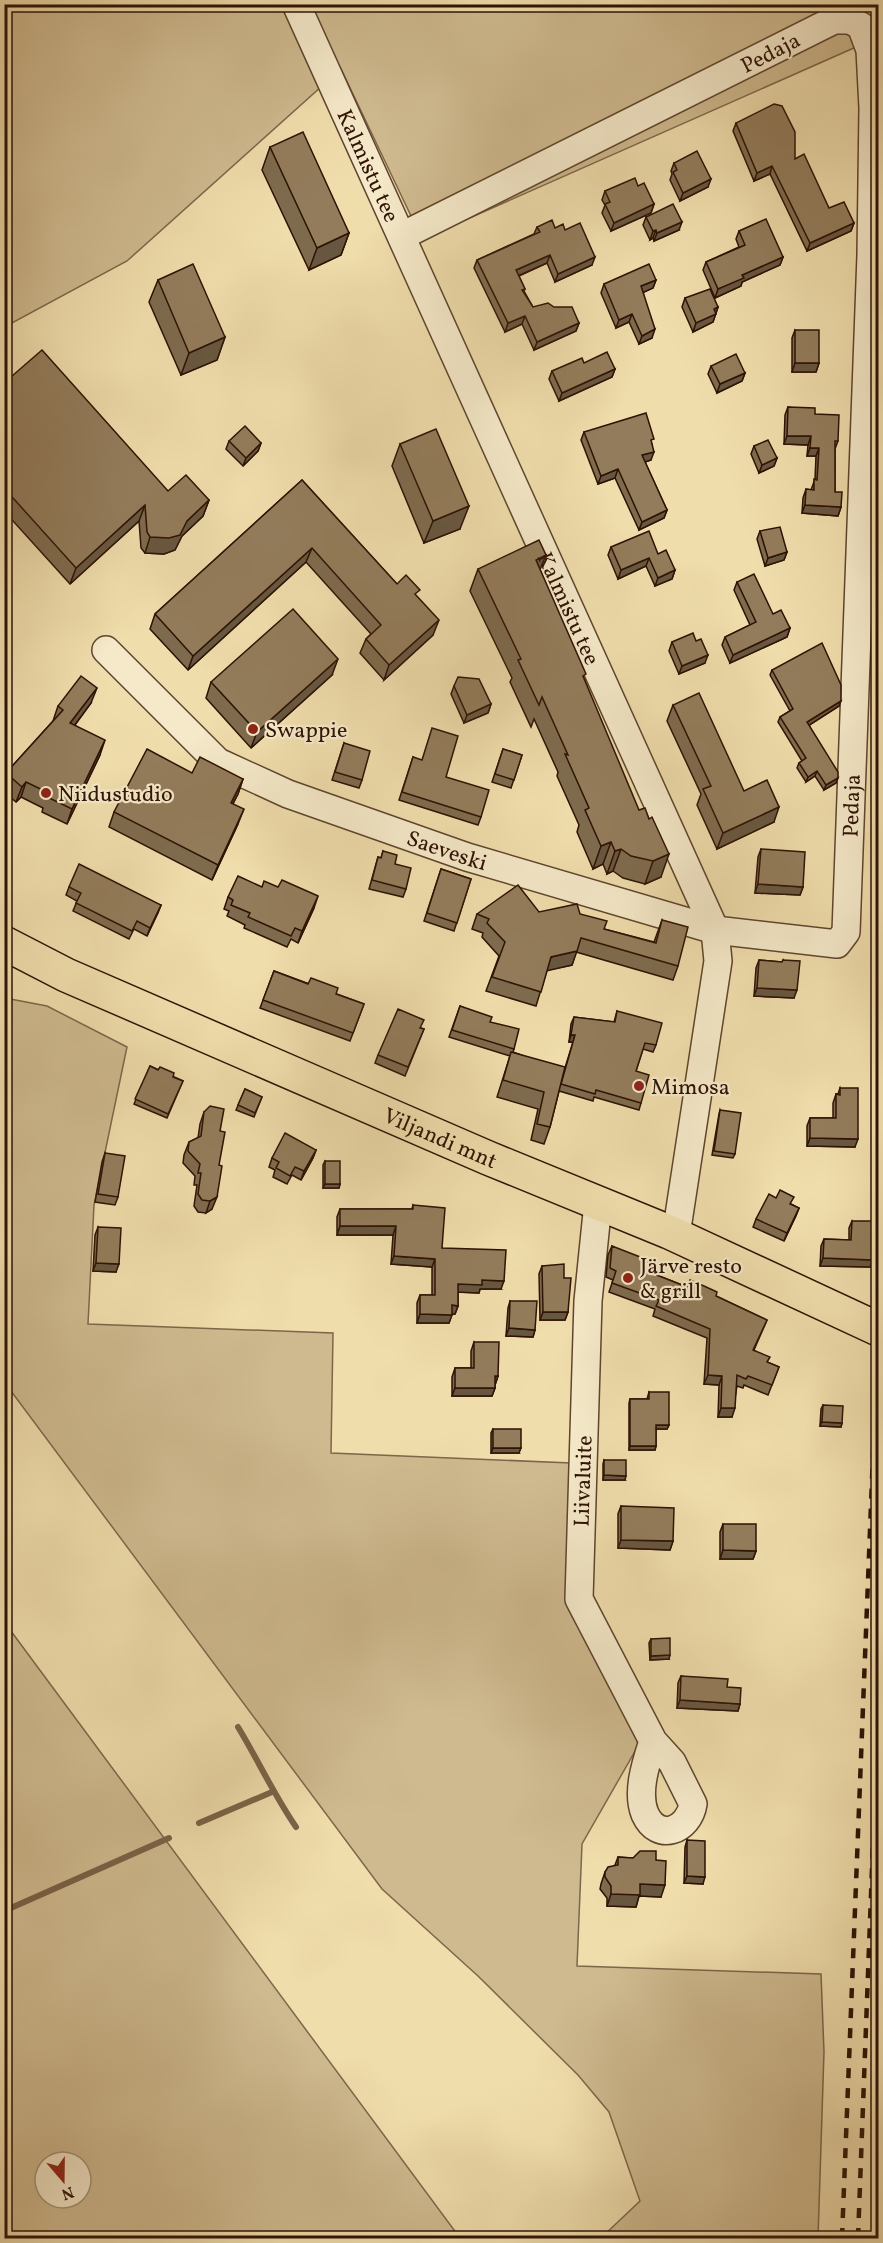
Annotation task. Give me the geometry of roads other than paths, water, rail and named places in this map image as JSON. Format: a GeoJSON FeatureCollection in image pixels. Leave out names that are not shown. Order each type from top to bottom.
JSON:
{"type":"FeatureCollection","features":[{"type":"Feature","properties":{"kind":"main road","name":"Viljandi mnt"},"geometry":{"type":"LineString","coordinates":[[4,943],[66,975],[676,1235],[879,1329]]}},
{"type":"Feature","properties":{"kind":"street","name":"Kalmistu tee"},"geometry":{"type":"LineString","coordinates":[[296,4],[715,930],[718,961],[676,1235]]}},
{"type":"Feature","properties":{"kind":"street","name":"Pedaja"},"geometry":{"type":"LineString","coordinates":[[402,236],[834,20],[850,20],[861,26],[870,50],[873,96],[871,255],[846,932],[837,944]]}},
{"type":"Feature","properties":{"kind":"street","name":"Saeveski"},"geometry":{"type":"LineString","coordinates":[[106,650],[218,762],[288,794],[467,857],[715,930],[837,944]]}},
{"type":"Feature","properties":{"kind":"street","name":"Liivaluite"},"geometry":{"type":"LineString","coordinates":[[598,1203],[588,1301],[579,1599],[653,1741]]}},
{"type":"Feature","properties":{"kind":"waterway"},"geometry":{"type":"LineString","coordinates":[[238,1727],[296,1827]]}},
{"type":"Feature","properties":{"kind":"waterway"},"geometry":{"type":"LineString","coordinates":[[199,1823],[272,1792]]}},
{"type":"Feature","properties":{"kind":"waterway"},"geometry":{"type":"LineString","coordinates":[[4,1911],[169,1838]]}},
{"type":"Feature","properties":{"kind":"railway"},"geometry":{"type":"LineString","coordinates":[[842,2238],[878,1328]]}},
{"type":"Feature","properties":{"kind":"railway"},"geometry":{"type":"LineString","coordinates":[[858,2238],[878,1710]]}},
{"type":"Feature","properties":{"kind":"place","name":"Swappie"},"geometry":{"type":"Point","coordinates":[253,729]}},
{"type":"Feature","properties":{"kind":"place","name":"Niidustudio"},"geometry":{"type":"Point","coordinates":[46,793]}},
{"type":"Feature","properties":{"kind":"place","name":"Mimosa"},"geometry":{"type":"Point","coordinates":[639,1086]}},
{"type":"Feature","properties":{"kind":"place","name":"Järve resto & grill"},"geometry":{"type":"Point","coordinates":[628,1278]}}]}
